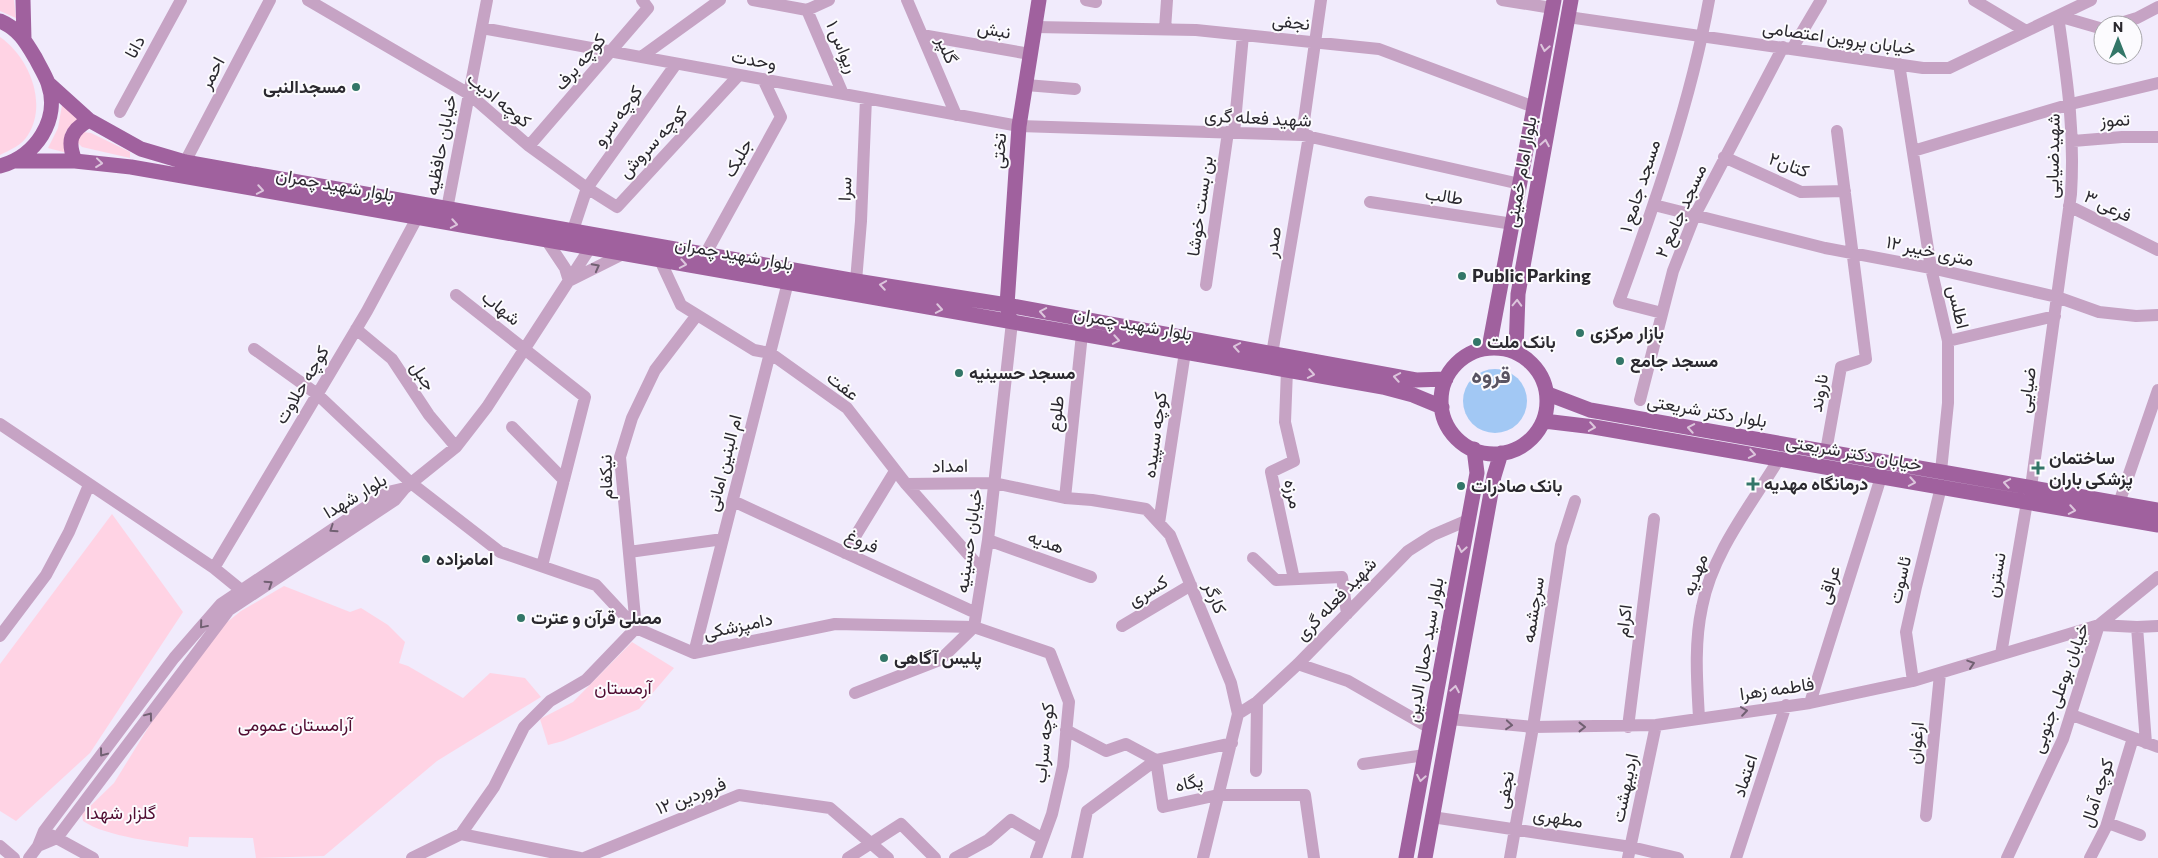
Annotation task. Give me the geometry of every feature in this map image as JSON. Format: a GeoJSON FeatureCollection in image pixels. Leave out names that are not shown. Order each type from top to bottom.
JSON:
{"type":"FeatureCollection","features":[{"type":"Feature","properties":{"kind":"main road"},"geometry":{"type":"LineString","coordinates":[[23,0],[24,38]]}},
{"type":"Feature","properties":{"kind":"main road","name":"تختی"},"geometry":{"type":"LineString","coordinates":[[1007,305],[1019,126],[1039,0]]}},
{"type":"Feature","properties":{"kind":"main road","name":"بلوار امام خمینی"},"geometry":{"type":"LineString","coordinates":[[1516,352],[1518,294],[1572,0]]}},
{"type":"Feature","properties":{"kind":"main road","name":"بلوار امام خمینی"},"geometry":{"type":"LineString","coordinates":[[1489,348],[1553,4]]}},
{"type":"Feature","properties":{"kind":"main road"},"geometry":{"type":"LineString","coordinates":[[0,21],[14,29],[24,38],[48,83],[51,98],[51,113],[46,128],[34,147],[16,161],[0,166]]}},
{"type":"Feature","properties":{"kind":"main road","name":"بلوار شهید چمران"},"geometry":{"type":"LineString","coordinates":[[48,83],[89,120],[141,149],[184,162],[706,253],[790,275],[1012,322],[1384,387],[1413,395],[1442,407]]}},
{"type":"Feature","properties":{"kind":"main road"},"geometry":{"type":"LineString","coordinates":[[75,161],[70,149],[71,137],[78,126],[89,120]]}},
{"type":"Feature","properties":{"kind":"main road","name":"بلوار شهید چمران"},"geometry":{"type":"LineString","coordinates":[[16,161],[75,161],[131,167],[660,260],[856,281],[1007,305],[1416,380],[1446,379]]}},
{"type":"Feature","properties":{"kind":"main road"},"geometry":{"type":"LineString","coordinates":[[1516,206],[1533,209]]}},
{"type":"Feature","properties":{"kind":"main road"},"geometry":{"type":"LineString","coordinates":[[1007,305],[1012,322]]}},
{"type":"Feature","properties":{"kind":"main road"},"geometry":{"type":"LineString","coordinates":[[1502,348],[1516,352],[1528,359],[1544,381],[1548,394],[1544,421],[1537,433],[1527,443],[1515,450],[1487,453],[1474,449],[1455,437],[1444,418],[1442,393],[1446,379],[1458,361],[1478,350],[1502,348]]}},
{"type":"Feature","properties":{"kind":"main road","name":"بلوار دکتر شریعتی"},"geometry":{"type":"LineString","coordinates":[[1548,394],[1590,410],[1826,450],[2158,510]]}},
{"type":"Feature","properties":{"kind":"main road","name":"خیابان دکتر شریعتی"},"geometry":{"type":"LineString","coordinates":[[1544,421],[1587,426],[2158,525]]}},
{"type":"Feature","properties":{"kind":"main road","name":"بلوار سید جمال الدین"},"geometry":{"type":"LineString","coordinates":[[1406,858],[1476,473],[1474,449]]}},
{"type":"Feature","properties":{"kind":"main road","name":"بلوار سید جمال الدین"},"geometry":{"type":"LineString","coordinates":[[1425,858],[1494,476],[1501,453]]}},
{"type":"Feature","properties":{"kind":"street","name":"دانا"},"geometry":{"type":"LineString","coordinates":[[120,112],[181,0]]}},
{"type":"Feature","properties":{"kind":"street","name":"احمر"},"geometry":{"type":"LineString","coordinates":[[184,162],[270,0]]}},
{"type":"Feature","properties":{"kind":"street","name":"کوچه ادیب"},"geometry":{"type":"LineString","coordinates":[[308,0],[469,94],[530,146],[587,188]]}},
{"type":"Feature","properties":{"kind":"street","name":"خیابان حافظیه"},"geometry":{"type":"LineString","coordinates":[[446,209],[487,0]]}},
{"type":"Feature","properties":{"kind":"street","name":"کوچه برف"},"geometry":{"type":"LineString","coordinates":[[530,146],[648,8],[642,0]]}},
{"type":"Feature","properties":{"kind":"street"},"geometry":{"type":"LineString","coordinates":[[641,57],[720,0]]}},
{"type":"Feature","properties":{"kind":"street","name":"ریواس ۱"},"geometry":{"type":"LineString","coordinates":[[753,0],[807,10],[843,94]]}},
{"type":"Feature","properties":{"kind":"street"},"geometry":{"type":"LineString","coordinates":[[807,10],[829,0]]}},
{"type":"Feature","properties":{"kind":"street","name":"گلپر"},"geometry":{"type":"LineString","coordinates":[[907,0],[956,114]]}},
{"type":"Feature","properties":{"kind":"street"},"geometry":{"type":"LineString","coordinates":[[1166,29],[1167,0]]}},
{"type":"Feature","properties":{"kind":"street","name":"صدر"},"geometry":{"type":"LineString","coordinates":[[1272,354],[1305,135],[1321,0]]}},
{"type":"Feature","properties":{"kind":"street"},"geometry":{"type":"LineString","coordinates":[[1502,0],[1553,4]]}},
{"type":"Feature","properties":{"kind":"street","name":"مسجد جامع ۱"},"geometry":{"type":"LineString","coordinates":[[1662,313],[1619,302],[1654,205],[1702,36],[1709,0]]}},
{"type":"Feature","properties":{"kind":"street","name":"مسجد جامع ۲"},"geometry":{"type":"LineString","coordinates":[[1640,400],[1673,271],[1695,215],[1724,157],[1787,48],[1821,0]]}},
{"type":"Feature","properties":{"kind":"street"},"geometry":{"type":"LineString","coordinates":[[1974,0],[2026,31]]}},
{"type":"Feature","properties":{"kind":"street","name":"خیابان پروین اعتصامی"},"geometry":{"type":"LineString","coordinates":[[1568,17],[1923,68],[1949,68],[2092,0]]}},
{"type":"Feature","properties":{"kind":"street"},"geometry":{"type":"LineString","coordinates":[[2143,15],[2158,7]]}},
{"type":"Feature","properties":{"kind":"street"},"geometry":{"type":"LineString","coordinates":[[2058,16],[2093,26]]}},
{"type":"Feature","properties":{"kind":"street","name":"شهیدضیایی"},"geometry":{"type":"LineString","coordinates":[[2057,297],[2070,206],[2073,141],[2071,104],[2058,16]]}},
{"type":"Feature","properties":{"kind":"street","name":"نجفی"},"geometry":{"type":"LineString","coordinates":[[1035,27],[1196,30],[1379,49],[1534,107]]}},
{"type":"Feature","properties":{"kind":"street","name":"وحدت"},"geometry":{"type":"LineString","coordinates":[[482,28],[1019,126]]}},
{"type":"Feature","properties":{"kind":"street","name":"بن بست خوشا"},"geometry":{"type":"LineString","coordinates":[[1206,285],[1231,133],[1243,34]]}},
{"type":"Feature","properties":{"kind":"street","name":"نبش"},"geometry":{"type":"LineString","coordinates":[[922,35],[1030,54]]}},
{"type":"Feature","properties":{"kind":"street","name":"کوچه سرو"},"geometry":{"type":"LineString","coordinates":[[587,188],[676,64]]}},
{"type":"Feature","properties":{"kind":"street","name":"اطلس"},"geometry":{"type":"LineString","coordinates":[[1899,64],[1931,268],[1948,341],[1948,403],[1941,471]]}},
{"type":"Feature","properties":{"kind":"street","name":"کوچه سروش"},"geometry":{"type":"LineString","coordinates":[[587,188],[617,207],[739,75]]}},
{"type":"Feature","properties":{"kind":"street","name":"جلبک"},"geometry":{"type":"LineString","coordinates":[[706,253],[781,117],[763,79]]}},
{"type":"Feature","properties":{"kind":"street"},"geometry":{"type":"LineString","coordinates":[[1913,151],[2071,104],[2158,83]]}},
{"type":"Feature","properties":{"kind":"street"},"geometry":{"type":"LineString","coordinates":[[1026,85],[1075,89]]}},
{"type":"Feature","properties":{"kind":"street","name":"سرا"},"geometry":{"type":"LineString","coordinates":[[856,281],[861,221],[866,98]]}},
{"type":"Feature","properties":{"kind":"street","name":"شهید فعله گری"},"geometry":{"type":"LineString","coordinates":[[1019,126],[1305,135],[1520,184]]}},
{"type":"Feature","properties":{"kind":"street"},"geometry":{"type":"LineString","coordinates":[[1838,132],[1853,253]]}},
{"type":"Feature","properties":{"kind":"street","name":"تموز"},"geometry":{"type":"LineString","coordinates":[[2073,141],[2122,137],[2158,137]]}},
{"type":"Feature","properties":{"kind":"street","name":"کتان۲"},"geometry":{"type":"LineString","coordinates":[[1724,157],[1801,192],[1845,191]]}},
{"type":"Feature","properties":{"kind":"street"},"geometry":{"type":"LineString","coordinates":[[573,230],[587,188]]}},
{"type":"Feature","properties":{"kind":"street","name":"طالب"},"geometry":{"type":"LineString","coordinates":[[1370,202],[1513,224]]}},
{"type":"Feature","properties":{"kind":"street","name":"۱۲ متری خیبر"},"geometry":{"type":"LineString","coordinates":[[1654,205],[1853,253],[1931,268],[2057,297],[2099,312],[2136,316],[2158,315]]}},
{"type":"Feature","properties":{"kind":"street","name":"فرعی ۳"},"geometry":{"type":"LineString","coordinates":[[2070,206],[2158,250]]}},
{"type":"Feature","properties":{"kind":"street","name":"کوچه حلاوت"},"geometry":{"type":"LineString","coordinates":[[214,568],[356,329],[417,218]]}},
{"type":"Feature","properties":{"kind":"street"},"geometry":{"type":"LineString","coordinates":[[547,241],[565,268],[569,281]]}},
{"type":"Feature","properties":{"kind":"street"},"geometry":{"type":"LineString","coordinates":[[408,485],[456,446],[487,406],[590,248]]}},
{"type":"Feature","properties":{"kind":"street","name":"ناروند"},"geometry":{"type":"LineString","coordinates":[[1826,450],[1841,367],[1866,359],[1853,253]]}},
{"type":"Feature","properties":{"kind":"street"},"geometry":{"type":"LineString","coordinates":[[569,281],[624,254]]}},
{"type":"Feature","properties":{"kind":"street","name":"عفت"},"geometry":{"type":"LineString","coordinates":[[660,260],[681,305],[754,350],[770,353],[847,408],[895,471],[983,571]]}},
{"type":"Feature","properties":{"kind":"street","name":"ام البنین امانی"},"geometry":{"type":"LineString","coordinates":[[694,653],[790,275]]}},
{"type":"Feature","properties":{"kind":"street","name":"شهاب"},"geometry":{"type":"LineString","coordinates":[[456,295],[585,397],[564,480]]}},
{"type":"Feature","properties":{"kind":"street","name":"ضیایی"},"geometry":{"type":"LineString","coordinates":[[2031,487],[2057,297]]}},
{"type":"Feature","properties":{"kind":"street","name":"نیکفام"},"geometry":{"type":"LineString","coordinates":[[636,628],[620,457],[632,418],[655,370],[698,315]]}},
{"type":"Feature","properties":{"kind":"street"},"geometry":{"type":"LineString","coordinates":[[1948,341],[2055,316]]}},
{"type":"Feature","properties":{"kind":"street","name":"خیابان حسینیه"},"geometry":{"type":"LineString","coordinates":[[974,627],[988,540],[1012,322]]}},
{"type":"Feature","properties":{"kind":"street","name":"جبل"},"geometry":{"type":"LineString","coordinates":[[356,329],[392,359],[428,416],[456,446]]}},
{"type":"Feature","properties":{"kind":"street","name":"طلوع"},"geometry":{"type":"LineString","coordinates":[[1064,498],[1082,334]]}},
{"type":"Feature","properties":{"kind":"street","name":"دامپزشکی"},"geometry":{"type":"LineString","coordinates":[[254,350],[317,394],[408,485],[500,552],[596,585],[636,628],[694,653],[835,624],[974,627]]}},
{"type":"Feature","properties":{"kind":"street","name":"کوچه سپیده"},"geometry":{"type":"LineString","coordinates":[[1160,523],[1185,352]]}},
{"type":"Feature","properties":{"kind":"street","name":"مرزه"},"geometry":{"type":"LineString","coordinates":[[1287,370],[1285,422],[1294,461],[1270,472],[1294,579]]}},
{"type":"Feature","properties":{"kind":"street"},"geometry":{"type":"LineString","coordinates":[[2119,503],[2158,390]]}},
{"type":"Feature","properties":{"kind":"street"},"geometry":{"type":"LineString","coordinates":[[1,426],[214,568],[242,590]]}},
{"type":"Feature","properties":{"kind":"street"},"geometry":{"type":"LineString","coordinates":[[512,427],[564,480],[542,566]]}},
{"type":"Feature","properties":{"kind":"street","name":"مهدیه"},"geometry":{"type":"LineString","coordinates":[[1699,718],[1698,626],[1708,586],[1724,548],[1779,459]]}},
{"type":"Feature","properties":{"kind":"street"},"geometry":{"type":"LineString","coordinates":[[845,552],[895,471]]}},
{"type":"Feature","properties":{"kind":"street","name":"عراقی"},"geometry":{"type":"LineString","coordinates":[[1810,703],[1881,477]]}},
{"type":"Feature","properties":{"kind":"street","name":"امداد"},"geometry":{"type":"LineString","coordinates":[[906,484],[994,483]]}},
{"type":"Feature","properties":{"kind":"street","name":"کارگر"},"geometry":{"type":"LineString","coordinates":[[994,483],[1064,498],[1092,500],[1146,509],[1170,535],[1231,683],[1238,714],[1202,858]]}},
{"type":"Feature","properties":{"kind":"street"},"geometry":{"type":"LineString","coordinates":[[0,636],[46,575],[69,532],[89,485]]}},
{"type":"Feature","properties":{"kind":"street","name":"بلوار شهدا"},"geometry":{"type":"LineString","coordinates":[[29,858],[38,846],[44,832],[174,658],[221,604],[388,492],[408,485]]}},
{"type":"Feature","properties":{"kind":"street","name":"بلوار شهدا"},"geometry":{"type":"LineString","coordinates":[[57,838],[229,610],[395,500],[408,485]]}},
{"type":"Feature","properties":{"kind":"street","name":"ئاسوت"},"geometry":{"type":"LineString","coordinates":[[1912,682],[1906,632],[1941,487]]}},
{"type":"Feature","properties":{"kind":"street","name":"فروغ"},"geometry":{"type":"LineString","coordinates":[[733,501],[976,613]]}},
{"type":"Feature","properties":{"kind":"street","name":"سرچشمه"},"geometry":{"type":"LineString","coordinates":[[1534,727],[1561,545],[1575,501]]}},
{"type":"Feature","properties":{"kind":"street","name":"نسترن"},"geometry":{"type":"LineString","coordinates":[[2000,654],[2026,502]]}},
{"type":"Feature","properties":{"kind":"street","name":"اکرام"},"geometry":{"type":"LineString","coordinates":[[1628,727],[1654,519]]}},
{"type":"Feature","properties":{"kind":"street","name":"شهید فعله گری"},"geometry":{"type":"LineString","coordinates":[[1238,714],[1257,702],[1298,664],[1408,551],[1432,535],[1468,520]]}},
{"type":"Feature","properties":{"kind":"street"},"geometry":{"type":"LineString","coordinates":[[629,552],[723,539]]}},
{"type":"Feature","properties":{"kind":"street","name":"هدیه"},"geometry":{"type":"LineString","coordinates":[[988,540],[1092,577]]}},
{"type":"Feature","properties":{"kind":"street"},"geometry":{"type":"LineString","coordinates":[[1253,558],[1276,580],[1342,577],[1347,614]]}},
{"type":"Feature","properties":{"kind":"street","name":"خیابان بوعلی جنوبی"},"geometry":{"type":"LineString","coordinates":[[2007,858],[2063,738],[2072,715],[2099,625],[2158,578]]}},
{"type":"Feature","properties":{"kind":"street","name":"کسری"},"geometry":{"type":"LineString","coordinates":[[1122,626],[1191,585]]}},
{"type":"Feature","properties":{"kind":"street"},"geometry":{"type":"LineString","coordinates":[[2099,625],[2158,626]]}},
{"type":"Feature","properties":{"kind":"street","name":"فاطمه زهرا"},"geometry":{"type":"LineString","coordinates":[[1450,719],[1534,727],[1628,727],[1656,725],[1810,703],[1912,682],[2099,625]]}},
{"type":"Feature","properties":{"kind":"street"},"geometry":{"type":"LineString","coordinates":[[855,693],[940,660],[974,627]]}},
{"type":"Feature","properties":{"kind":"street","name":"کوچه سراب"},"geometry":{"type":"LineString","coordinates":[[974,627],[1050,653],[1069,702],[1063,766],[1052,814],[1036,858]]}},
{"type":"Feature","properties":{"kind":"street"},"geometry":{"type":"LineString","coordinates":[[2138,627],[2146,743]]}},
{"type":"Feature","properties":{"kind":"street"},"geometry":{"type":"LineString","coordinates":[[412,858],[460,834],[494,787],[524,727],[550,701],[586,680],[636,628]]}},
{"type":"Feature","properties":{"kind":"street"},"geometry":{"type":"LineString","coordinates":[[1298,664],[1348,681],[1430,728]]}},
{"type":"Feature","properties":{"kind":"street","name":"ارغوان"},"geometry":{"type":"LineString","coordinates":[[1926,816],[1940,674]]}},
{"type":"Feature","properties":{"kind":"street"},"geometry":{"type":"LineString","coordinates":[[1256,770],[1257,702]]}},
{"type":"Feature","properties":{"kind":"street","name":"اعتماد"},"geometry":{"type":"LineString","coordinates":[[1736,858],[1786,705]]}},
{"type":"Feature","properties":{"kind":"street"},"geometry":{"type":"LineString","coordinates":[[2072,715],[2158,747]]}},
{"type":"Feature","properties":{"kind":"street","name":"اردیبهشت"},"geometry":{"type":"LineString","coordinates":[[1630,852],[1656,725]]}},
{"type":"Feature","properties":{"kind":"street","name":"نجفی"},"geometry":{"type":"LineString","coordinates":[[1510,858],[1534,727]]}},
{"type":"Feature","properties":{"kind":"street","name":"پگاه"},"geometry":{"type":"LineString","coordinates":[[1066,730],[1106,751],[1126,744],[1156,760],[1163,807],[1218,795],[1305,795],[1314,858]]}},
{"type":"Feature","properties":{"kind":"street","name":"کوچه آمال"},"geometry":{"type":"LineString","coordinates":[[2090,858],[2108,823],[2132,738]]}},
{"type":"Feature","properties":{"kind":"street"},"geometry":{"type":"LineString","coordinates":[[1076,858],[1087,811],[1156,760],[1232,742]]}},
{"type":"Feature","properties":{"kind":"street"},"geometry":{"type":"LineString","coordinates":[[1364,764],[1425,755]]}},
{"type":"Feature","properties":{"kind":"street","name":"۱۲ فروردین"},"geometry":{"type":"LineString","coordinates":[[460,834],[582,858],[739,796],[830,808],[888,858]]}},
{"type":"Feature","properties":{"kind":"street","name":"مطهری"},"geometry":{"type":"LineString","coordinates":[[1432,817],[1516,830],[1630,852],[1678,858]]}},
{"type":"Feature","properties":{"kind":"street"},"geometry":{"type":"LineString","coordinates":[[956,858],[988,840],[1011,820],[1043,839]]}},
{"type":"Feature","properties":{"kind":"street"},"geometry":{"type":"LineString","coordinates":[[2108,823],[2140,835]]}},
{"type":"Feature","properties":{"kind":"street"},"geometry":{"type":"LineString","coordinates":[[848,858],[902,824],[935,858]]}},
{"type":"Feature","properties":{"kind":"street"},"geometry":{"type":"LineString","coordinates":[[44,832],[93,858]]}},
{"type":"Feature","properties":{"kind":"street"},"geometry":{"type":"LineString","coordinates":[[38,846],[57,838]]}},
{"type":"Feature","properties":{"kind":"street"},"geometry":{"type":"LineString","coordinates":[[0,846],[14,858]]}},
{"type":"Feature","properties":{"kind":"green space"},"geometry":{"type":"Polygon","coordinates":[[[0,0],[14,0],[16,18],[0,11],[0,0]]]}},
{"type":"Feature","properties":{"kind":"green space"},"geometry":{"type":"Polygon","coordinates":[[[0,37],[19,56],[27,68],[36,95],[36,109],[34,122],[25,139],[16,147],[0,155],[0,37]]]}},
{"type":"Feature","properties":{"kind":"green space"},"geometry":{"type":"Polygon","coordinates":[[[62,105],[78,119],[65,133],[67,153],[48,148],[58,128],[62,105]]]}},
{"type":"Feature","properties":{"kind":"green space"},"geometry":{"type":"Polygon","coordinates":[[[83,132],[91,133],[130,152],[130,158],[82,147],[78,143],[77,137],[83,132]]]}},
{"type":"Feature","properties":{"kind":"green space"},"geometry":{"type":"Polygon","coordinates":[[[112,514],[183,612],[90,753],[16,821],[0,811],[0,664],[112,514]]]}},
{"type":"Feature","properties":{"kind":"green space","name":"آرامستان عمومی"},"geometry":{"type":"Polygon","coordinates":[[[284,586],[350,612],[361,608],[388,625],[405,642],[399,663],[408,666],[463,698],[490,673],[525,678],[541,697],[437,761],[324,856],[256,858],[253,838],[189,837],[188,847],[119,835],[93,827],[83,821],[82,814],[114,783],[185,668],[206,639],[241,611],[284,586]]]}},
{"type":"Feature","properties":{"kind":"green space","name":"آرمستان"},"geometry":{"type":"Polygon","coordinates":[[[632,642],[674,668],[639,709],[563,741],[548,745],[540,719],[573,702],[632,642]]]}},
{"type":"Feature","properties":{"kind":"water"},"geometry":{"type":"Polygon","coordinates":[[[1495,369],[1513,375],[1521,383],[1527,401],[1521,419],[1513,427],[1495,433],[1477,427],[1469,419],[1463,401],[1469,383],[1477,375],[1495,369]]]}},
{"type":"Feature","properties":{"kind":"place","name":"مسجدالنبی"},"geometry":{"type":"Point","coordinates":[356,87]}},
{"type":"Feature","properties":{"kind":"place","name":"Public Parking"},"geometry":{"type":"Point","coordinates":[1462,276]}},
{"type":"Feature","properties":{"kind":"place","name":"بازار مرکزی"},"geometry":{"type":"Point","coordinates":[1580,333]}},
{"type":"Feature","properties":{"kind":"place","name":"بانک ملت"},"geometry":{"type":"Point","coordinates":[1477,342]}},
{"type":"Feature","properties":{"kind":"place","name":"مسجد جامع"},"geometry":{"type":"Point","coordinates":[1620,361]}},
{"type":"Feature","properties":{"kind":"place","name":"مسجد حسینیه"},"geometry":{"type":"Point","coordinates":[959,373]}},
{"type":"Feature","properties":{"kind":"place","name":"ساختمان پزشکی باران"},"geometry":{"type":"Point","coordinates":[2038,468]}},
{"type":"Feature","properties":{"kind":"place","name":"درمانگاه مهدیه"},"geometry":{"type":"Point","coordinates":[1753,484]}},
{"type":"Feature","properties":{"kind":"place","name":"بانک صادرات"},"geometry":{"type":"Point","coordinates":[1461,486]}},
{"type":"Feature","properties":{"kind":"place","name":"امامزاده"},"geometry":{"type":"Point","coordinates":[426,559]}},
{"type":"Feature","properties":{"kind":"place","name":"مصلی قرآن و عترت"},"geometry":{"type":"Point","coordinates":[521,618]}},
{"type":"Feature","properties":{"kind":"place","name":"پلیس آگاهی"},"geometry":{"type":"Point","coordinates":[884,658]}},
{"type":"Feature","properties":{"kind":"district","name":"قروه"},"geometry":{"type":"Point","coordinates":[1491,375]}},
{"type":"Feature","properties":{"kind":"park label","name":"گلزار شهدا"},"geometry":{"type":"Point","coordinates":[121,813]}}]}
